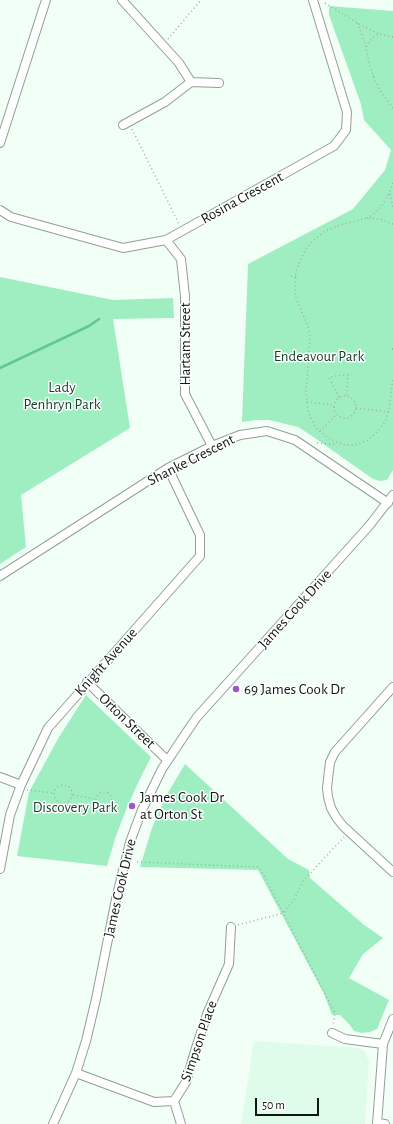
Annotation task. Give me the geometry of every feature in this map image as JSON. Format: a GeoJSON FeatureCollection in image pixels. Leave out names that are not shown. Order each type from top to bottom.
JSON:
{"type":"FeatureCollection","features":[{"type":"Feature","properties":{"kind":"street"},"geometry":{"type":"LineString","coordinates":[[0,143],[46,0]]}},
{"type":"Feature","properties":{"kind":"street"},"geometry":{"type":"LineString","coordinates":[[122,0],[179,63],[190,82]]}},
{"type":"Feature","properties":{"kind":"street","name":"Rosina Crescent"},"geometry":{"type":"LineString","coordinates":[[0,210],[12,217],[123,248],[166,240],[334,146],[346,130],[348,112],[313,0]]}},
{"type":"Feature","properties":{"kind":"street"},"geometry":{"type":"LineString","coordinates":[[123,125],[165,102],[190,82],[219,83]]}},
{"type":"Feature","properties":{"kind":"street","name":"Hartam Street"},"geometry":{"type":"LineString","coordinates":[[166,240],[181,259],[185,296],[185,394],[212,446]]}},
{"type":"Feature","properties":{"kind":"street","name":"Shanke Crescent"},"geometry":{"type":"LineString","coordinates":[[0,576],[168,468],[212,446],[240,435],[267,431],[295,440],[388,503]]}},
{"type":"Feature","properties":{"kind":"street","name":"Knight Avenue"},"geometry":{"type":"LineString","coordinates":[[0,868],[10,816],[20,787],[48,728],[87,682],[200,556],[200,535],[168,468]]}},
{"type":"Feature","properties":{"kind":"street","name":"James Cook Drive"},"geometry":{"type":"LineString","coordinates":[[53,1124],[76,1073],[86,1041],[116,899],[130,842],[142,810],[162,769],[198,717],[364,531],[393,495]]}},
{"type":"Feature","properties":{"kind":"street","name":"Orton Street"},"geometry":{"type":"LineString","coordinates":[[87,682],[168,760]]}},
{"type":"Feature","properties":{"kind":"street"},"geometry":{"type":"LineString","coordinates":[[393,687],[335,752],[330,762],[328,788],[328,797],[332,808],[342,826],[393,872]]}},
{"type":"Feature","properties":{"kind":"street"},"geometry":{"type":"LineString","coordinates":[[0,777],[20,787]]}},
{"type":"Feature","properties":{"kind":"street","name":"Simpson Place"},"geometry":{"type":"LineString","coordinates":[[174,1101],[186,1082],[206,1014],[229,964],[230,927]]}},
{"type":"Feature","properties":{"kind":"street"},"geometry":{"type":"LineString","coordinates":[[380,1124],[383,1044],[393,1019]]}},
{"type":"Feature","properties":{"kind":"street"},"geometry":{"type":"LineString","coordinates":[[332,1033],[345,1039],[383,1044]]}},
{"type":"Feature","properties":{"kind":"street"},"geometry":{"type":"LineString","coordinates":[[76,1073],[154,1102],[174,1101],[181,1124]]}},
{"type":"Feature","properties":{"kind":"path"},"geometry":{"type":"LineString","coordinates":[[162,44],[201,0]]}},
{"type":"Feature","properties":{"kind":"path"},"geometry":{"type":"LineString","coordinates":[[325,3],[357,23],[379,34],[393,37]]}},
{"type":"Feature","properties":{"kind":"path"},"geometry":{"type":"LineString","coordinates":[[357,23],[366,48],[373,76],[379,89],[393,108]]}},
{"type":"Feature","properties":{"kind":"path"},"geometry":{"type":"LineString","coordinates":[[366,48],[372,38],[379,34]]}},
{"type":"Feature","properties":{"kind":"path"},"geometry":{"type":"LineString","coordinates":[[373,76],[377,75]]}},
{"type":"Feature","properties":{"kind":"path"},"geometry":{"type":"LineString","coordinates":[[123,125],[133,130],[182,231]]}},
{"type":"Feature","properties":{"kind":"path"},"geometry":{"type":"LineString","coordinates":[[367,218],[378,210],[390,192],[393,182]]}},
{"type":"Feature","properties":{"kind":"path"},"geometry":{"type":"LineString","coordinates":[[390,192],[393,208]]}},
{"type":"Feature","properties":{"kind":"path"},"geometry":{"type":"LineString","coordinates":[[338,443],[314,425],[306,402],[310,336],[305,318],[296,299],[296,277],[300,261],[306,249],[313,240],[324,232],[337,226],[367,218],[380,219],[393,224]]}},
{"type":"Feature","properties":{"kind":"path"},"geometry":{"type":"LineString","coordinates":[[291,276],[296,277]]}},
{"type":"Feature","properties":{"kind":"path"},"geometry":{"type":"LineString","coordinates":[[339,398],[329,378],[334,376],[348,375],[346,396]]}},
{"type":"Feature","properties":{"kind":"path"},"geometry":{"type":"LineString","coordinates":[[317,443],[338,443],[354,446],[362,444],[368,440],[380,429],[386,420],[389,412],[393,377]]}},
{"type":"Feature","properties":{"kind":"path"},"geometry":{"type":"LineString","coordinates":[[346,396],[353,400],[356,408],[355,412],[350,416],[343,417],[337,414],[334,405],[339,398],[346,396]]}},
{"type":"Feature","properties":{"kind":"path"},"geometry":{"type":"LineString","coordinates":[[306,402],[334,405]]}},
{"type":"Feature","properties":{"kind":"path"},"geometry":{"type":"LineString","coordinates":[[356,408],[389,412]]}},
{"type":"Feature","properties":{"kind":"path"},"geometry":{"type":"LineString","coordinates":[[320,431],[337,414]]}},
{"type":"Feature","properties":{"kind":"path"},"geometry":{"type":"LineString","coordinates":[[63,785],[71,789],[72,795],[70,801],[62,804],[57,801],[54,793],[57,788],[63,785]]}},
{"type":"Feature","properties":{"kind":"path"},"geometry":{"type":"LineString","coordinates":[[20,787],[54,793]]}},
{"type":"Feature","properties":{"kind":"path"},"geometry":{"type":"LineString","coordinates":[[105,792],[110,794],[112,804],[107,808],[101,808],[97,804],[96,799],[98,794],[105,792]]}},
{"type":"Feature","properties":{"kind":"path"},"geometry":{"type":"LineString","coordinates":[[72,795],[96,799]]}},
{"type":"Feature","properties":{"kind":"path"},"geometry":{"type":"LineString","coordinates":[[230,927],[284,913],[294,900],[303,881],[349,832]]}},
{"type":"Feature","properties":{"kind":"path"},"geometry":{"type":"LineString","coordinates":[[137,862],[258,867],[284,913],[335,1012],[332,1033]]}},
{"type":"Feature","properties":{"kind":"shaded area"},"geometry":{"type":"Polygon","coordinates":[[[254,1041],[359,1048],[365,1052],[369,1062],[365,1124],[241,1124],[254,1041]]]}},
{"type":"Feature","properties":{"kind":"green space","name":"Endeavour Park"},"geometry":{"type":"Polygon","coordinates":[[[329,6],[393,11],[393,470],[387,480],[380,481],[373,479],[298,427],[269,420],[242,422],[248,264],[353,209],[385,170],[391,150],[364,120],[361,104],[329,15],[329,6]]]}},
{"type":"Feature","properties":{"kind":"green space","name":"Lady Penhryn Park"},"geometry":{"type":"Polygon","coordinates":[[[0,277],[113,300],[173,298],[174,318],[113,319],[130,428],[21,495],[26,547],[0,564],[0,277]]]}},
{"type":"Feature","properties":{"kind":"green space","name":"Discovery Park"},"geometry":{"type":"Polygon","coordinates":[[[86,695],[151,757],[126,810],[107,866],[17,856],[29,792],[59,737],[86,695]]]}},
{"type":"Feature","properties":{"kind":"green space"},"geometry":{"type":"Polygon","coordinates":[[[185,764],[288,859],[309,870],[310,878],[363,924],[383,938],[363,954],[349,978],[389,1000],[377,1029],[362,1033],[354,1031],[340,1015],[332,1015],[324,994],[258,870],[140,867],[152,828],[166,796],[185,764]]]}},
{"type":"Feature","properties":{"kind":"waterway"},"geometry":{"type":"LineString","coordinates":[[0,368],[89,326],[99,319]]}},
{"type":"Feature","properties":{"kind":"place","name":"69 James Cook Dr"},"geometry":{"type":"Point","coordinates":[236,689]}},
{"type":"Feature","properties":{"kind":"place","name":"James Cook Dr at Orton St"},"geometry":{"type":"Point","coordinates":[132,806]}}]}
